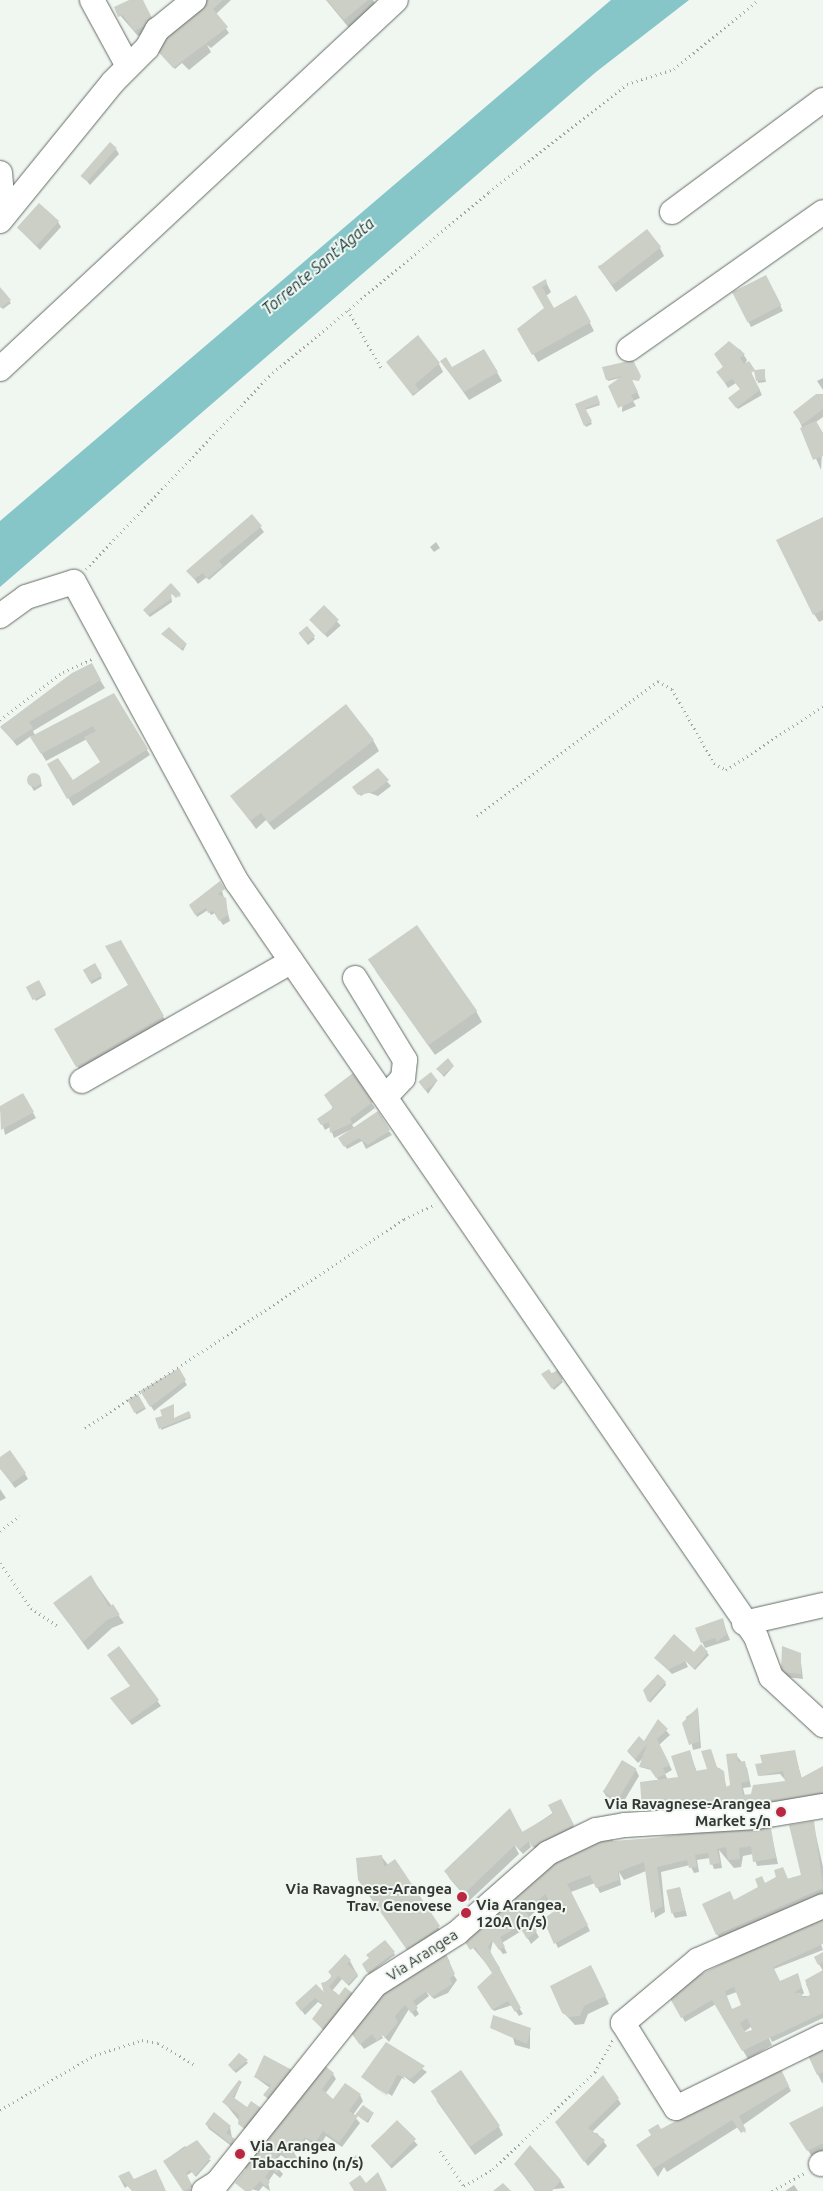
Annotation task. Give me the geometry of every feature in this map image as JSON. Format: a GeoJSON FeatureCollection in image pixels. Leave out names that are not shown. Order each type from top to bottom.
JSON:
{"type":"FeatureCollection","features":[{"type":"Feature","properties":{"kind":"street"},"geometry":{"type":"LineString","coordinates":[[92,0],[128,66]]}},
{"type":"Feature","properties":{"kind":"street"},"geometry":{"type":"LineString","coordinates":[[1,213],[128,66],[156,30],[194,0]]}},
{"type":"Feature","properties":{"kind":"street"},"geometry":{"type":"LineString","coordinates":[[0,369],[396,0]]}},
{"type":"Feature","properties":{"kind":"street"},"geometry":{"type":"LineString","coordinates":[[672,212],[823,100]]}},
{"type":"Feature","properties":{"kind":"street"},"geometry":{"type":"LineString","coordinates":[[0,173],[1,213]]}},
{"type":"Feature","properties":{"kind":"street"},"geometry":{"type":"LineString","coordinates":[[629,349],[823,212]]}},
{"type":"Feature","properties":{"kind":"street"},"geometry":{"type":"LineString","coordinates":[[0,616],[26,597],[74,582],[237,882],[386,1096],[451,1197],[744,1623],[756,1637],[771,1677],[823,1724]]}},
{"type":"Feature","properties":{"kind":"street"},"geometry":{"type":"LineString","coordinates":[[82,1081],[291,962]]}},
{"type":"Feature","properties":{"kind":"street"},"geometry":{"type":"LineString","coordinates":[[355,978],[405,1060],[403,1078],[386,1096]]}},
{"type":"Feature","properties":{"kind":"street"},"geometry":{"type":"LineString","coordinates":[[744,1623],[823,1605]]}},
{"type":"Feature","properties":{"kind":"street","name":"Via Arangea"},"geometry":{"type":"LineString","coordinates":[[204,2191],[217,2183],[375,1986],[457,1933],[548,1854],[596,1830],[625,1825],[747,1818],[823,1806]]}},
{"type":"Feature","properties":{"kind":"street"},"geometry":{"type":"LineString","coordinates":[[823,1906],[698,1960],[623,2023],[676,2108],[823,2036]]}},
{"type":"Feature","properties":{"kind":"path"},"geometry":{"type":"LineString","coordinates":[[74,582],[269,376],[627,84],[674,69],[758,0]]}},
{"type":"Feature","properties":{"kind":"path"},"geometry":{"type":"LineString","coordinates":[[348,310],[382,369]]}},
{"type":"Feature","properties":{"kind":"path"},"geometry":{"type":"LineString","coordinates":[[0,720],[64,672],[110,651]]}},
{"type":"Feature","properties":{"kind":"path"},"geometry":{"type":"LineString","coordinates":[[477,816],[658,681],[672,689],[714,763],[726,770],[823,706]]}},
{"type":"Feature","properties":{"kind":"path"},"geometry":{"type":"LineString","coordinates":[[85,1428],[396,1224],[451,1197]]}},
{"type":"Feature","properties":{"kind":"path"},"geometry":{"type":"LineString","coordinates":[[0,1531],[20,1516]]}},
{"type":"Feature","properties":{"kind":"path"},"geometry":{"type":"LineString","coordinates":[[0,1563],[31,1608],[58,1626]]}},
{"type":"Feature","properties":{"kind":"path"},"geometry":{"type":"LineString","coordinates":[[440,2151],[464,2186],[493,2169],[595,2072],[623,2023]]}},
{"type":"Feature","properties":{"kind":"path"},"geometry":{"type":"LineString","coordinates":[[0,2110],[95,2055],[142,2040],[158,2043],[195,2065]]}},
{"type":"Feature","properties":{"kind":"path"},"geometry":{"type":"LineString","coordinates":[[772,2191],[822,2163]]}},
{"type":"Feature","properties":{"kind":"water","name":"Torrente Sant'Agata"},"geometry":{"type":"Polygon","coordinates":[[[611,0],[689,0],[596,72],[0,587],[0,521],[611,0]]]}},
{"type":"Feature","properties":{"kind":"building"},"geometry":{"type":"Polygon","coordinates":[[[129,0],[143,0],[154,22],[134,31],[123,15],[118,17],[114,7],[129,0]]]}},
{"type":"Feature","properties":{"kind":"building"},"geometry":{"type":"Polygon","coordinates":[[[201,0],[223,0],[213,9],[228,27],[173,68],[153,46],[201,0]]]}},
{"type":"Feature","properties":{"kind":"building"},"geometry":{"type":"Polygon","coordinates":[[[327,0],[368,0],[344,20],[327,0]]]}},
{"type":"Feature","properties":{"kind":"building"},"geometry":{"type":"Polygon","coordinates":[[[110,142],[117,148],[87,182],[80,176],[110,142]]]}},
{"type":"Feature","properties":{"kind":"building"},"geometry":{"type":"Polygon","coordinates":[[[39,203],[59,221],[37,246],[17,228],[39,203]]]}},
{"type":"Feature","properties":{"kind":"building"},"geometry":{"type":"Polygon","coordinates":[[[647,229],[661,247],[612,285],[598,267],[647,229]]]}},
{"type":"Feature","properties":{"kind":"building"},"geometry":{"type":"Polygon","coordinates":[[[766,275],[781,305],[748,323],[732,292],[766,275]]]}},
{"type":"Feature","properties":{"kind":"building"},"geometry":{"type":"Polygon","coordinates":[[[546,279],[547,284],[542,287],[554,308],[576,295],[591,322],[532,355],[517,329],[544,308],[532,287],[546,279]]]}},
{"type":"Feature","properties":{"kind":"building"},"geometry":{"type":"Polygon","coordinates":[[[0,287],[11,300],[1,308],[0,307],[0,287]]]}},
{"type":"Feature","properties":{"kind":"building"},"geometry":{"type":"Polygon","coordinates":[[[418,335],[440,363],[415,384],[419,390],[412,395],[386,362],[418,335]]]}},
{"type":"Feature","properties":{"kind":"building"},"geometry":{"type":"Polygon","coordinates":[[[729,341],[745,354],[740,358],[744,364],[749,361],[755,370],[765,369],[765,380],[756,381],[754,371],[751,373],[760,390],[736,408],[728,398],[740,389],[732,379],[725,383],[716,372],[723,367],[714,354],[729,341]]]}},
{"type":"Feature","properties":{"kind":"building"},"geometry":{"type":"Polygon","coordinates":[[[484,349],[498,372],[464,392],[440,361],[446,357],[452,367],[484,349]]]}},
{"type":"Feature","properties":{"kind":"building"},"geometry":{"type":"Polygon","coordinates":[[[633,360],[641,376],[639,381],[632,380],[638,392],[631,395],[634,401],[618,408],[608,386],[622,376],[606,380],[602,367],[633,360]]]}},
{"type":"Feature","properties":{"kind":"building"},"geometry":{"type":"Polygon","coordinates":[[[816,394],[823,394],[823,409],[802,425],[793,412],[816,394]]]}},
{"type":"Feature","properties":{"kind":"building"},"geometry":{"type":"Polygon","coordinates":[[[597,395],[600,403],[585,408],[592,421],[584,426],[575,404],[597,395]]]}},
{"type":"Feature","properties":{"kind":"building"},"geometry":{"type":"Polygon","coordinates":[[[816,421],[823,433],[823,456],[813,460],[800,428],[816,421]]]}},
{"type":"Feature","properties":{"kind":"building"},"geometry":{"type":"Polygon","coordinates":[[[252,514],[262,526],[219,561],[223,566],[207,579],[203,573],[194,579],[186,571],[252,514]]]}},
{"type":"Feature","properties":{"kind":"building"},"geometry":{"type":"Polygon","coordinates":[[[823,517],[823,610],[813,615],[776,540],[823,517]]]}},
{"type":"Feature","properties":{"kind":"building"},"geometry":{"type":"Polygon","coordinates":[[[171,583],[181,594],[176,598],[171,593],[171,599],[148,615],[143,610],[171,583]]]}},
{"type":"Feature","properties":{"kind":"building"},"geometry":{"type":"Polygon","coordinates":[[[324,605],[339,620],[324,635],[309,620],[324,605]]]}},
{"type":"Feature","properties":{"kind":"building"},"geometry":{"type":"Polygon","coordinates":[[[307,626],[315,636],[307,643],[298,633],[307,626]]]}},
{"type":"Feature","properties":{"kind":"building"},"geometry":{"type":"Polygon","coordinates":[[[169,627],[187,644],[181,649],[161,634],[169,627]]]}},
{"type":"Feature","properties":{"kind":"building"},"geometry":{"type":"Polygon","coordinates":[[[92,663],[101,680],[29,722],[33,728],[13,741],[0,727],[72,673],[92,663]]]}},
{"type":"Feature","properties":{"kind":"building"},"geometry":{"type":"Polygon","coordinates":[[[114,693],[148,749],[67,799],[47,764],[58,758],[73,780],[100,762],[84,737],[96,731],[93,726],[41,754],[30,737],[114,693]]]}},
{"type":"Feature","properties":{"kind":"building"},"geometry":{"type":"Polygon","coordinates":[[[346,704],[374,740],[269,823],[261,813],[250,821],[230,796],[346,704]]]}},
{"type":"Feature","properties":{"kind":"building"},"geometry":{"type":"Polygon","coordinates":[[[378,768],[389,780],[374,792],[358,795],[352,787],[378,768]]]}},
{"type":"Feature","properties":{"kind":"building"},"geometry":{"type":"Polygon","coordinates":[[[31,773],[37,773],[41,780],[37,787],[31,787],[27,783],[27,777],[31,773]]]}},
{"type":"Feature","properties":{"kind":"building"},"geometry":{"type":"Polygon","coordinates":[[[220,881],[225,889],[218,894],[226,898],[228,915],[219,921],[213,911],[208,913],[206,908],[195,915],[189,905],[220,881]]]}},
{"type":"Feature","properties":{"kind":"building"},"geometry":{"type":"Polygon","coordinates":[[[417,925],[477,1011],[428,1045],[368,959],[417,925]]]}},
{"type":"Feature","properties":{"kind":"building"},"geometry":{"type":"Polygon","coordinates":[[[121,940],[164,1016],[76,1067],[54,1029],[128,985],[105,946],[121,940]]]}},
{"type":"Feature","properties":{"kind":"building"},"geometry":{"type":"Polygon","coordinates":[[[95,963],[102,975],[90,982],[83,970],[95,963]]]}},
{"type":"Feature","properties":{"kind":"building"},"geometry":{"type":"Polygon","coordinates":[[[39,980],[46,993],[33,1000],[26,987],[39,980]]]}},
{"type":"Feature","properties":{"kind":"building"},"geometry":{"type":"Polygon","coordinates":[[[448,1058],[454,1066],[443,1075],[436,1069],[448,1058]]]}},
{"type":"Feature","properties":{"kind":"building"},"geometry":{"type":"Polygon","coordinates":[[[431,1072],[438,1081],[425,1091],[418,1082],[431,1072]]]}},
{"type":"Feature","properties":{"kind":"building"},"geometry":{"type":"Polygon","coordinates":[[[353,1073],[373,1102],[350,1119],[352,1123],[330,1133],[329,1122],[321,1125],[317,1119],[333,1108],[324,1095],[353,1073]]]}},
{"type":"Feature","properties":{"kind":"building"},"geometry":{"type":"Polygon","coordinates":[[[23,1093],[34,1112],[1,1130],[0,1106],[23,1093]]]}},
{"type":"Feature","properties":{"kind":"building"},"geometry":{"type":"Polygon","coordinates":[[[378,1111],[390,1130],[368,1145],[359,1138],[344,1147],[338,1138],[378,1111]]]}},
{"type":"Feature","properties":{"kind":"building"},"geometry":{"type":"Polygon","coordinates":[[[179,1368],[186,1380],[150,1407],[140,1391],[179,1368]]]}},
{"type":"Feature","properties":{"kind":"building"},"geometry":{"type":"Polygon","coordinates":[[[549,1369],[552,1374],[557,1370],[563,1379],[552,1389],[541,1374],[549,1369]]]}},
{"type":"Feature","properties":{"kind":"building"},"geometry":{"type":"Polygon","coordinates":[[[138,1394],[145,1407],[134,1413],[127,1400],[138,1394]]]}},
{"type":"Feature","properties":{"kind":"building"},"geometry":{"type":"Polygon","coordinates":[[[174,1404],[174,1418],[189,1411],[191,1416],[159,1429],[155,1418],[162,1416],[160,1410],[174,1404]]]}},
{"type":"Feature","properties":{"kind":"building"},"geometry":{"type":"Polygon","coordinates":[[[10,1450],[26,1473],[12,1483],[0,1469],[0,1457],[10,1450]]]}},
{"type":"Feature","properties":{"kind":"building"},"geometry":{"type":"Polygon","coordinates":[[[91,1575],[109,1607],[113,1604],[120,1615],[107,1620],[83,1642],[53,1603],[91,1575]]]}},
{"type":"Feature","properties":{"kind":"building"},"geometry":{"type":"Polygon","coordinates":[[[723,1618],[727,1634],[717,1642],[715,1638],[701,1643],[695,1628],[723,1618]]]}},
{"type":"Feature","properties":{"kind":"building"},"geometry":{"type":"Polygon","coordinates":[[[674,1634],[694,1652],[701,1644],[708,1652],[694,1669],[686,1661],[668,1670],[654,1658],[674,1634]]]}},
{"type":"Feature","properties":{"kind":"building"},"geometry":{"type":"Polygon","coordinates":[[[119,1646],[159,1700],[129,1721],[110,1698],[130,1686],[107,1655],[119,1646]]]}},
{"type":"Feature","properties":{"kind":"building"},"geometry":{"type":"Polygon","coordinates":[[[782,1646],[801,1653],[801,1674],[781,1672],[782,1646]]]}},
{"type":"Feature","properties":{"kind":"building"},"geometry":{"type":"Polygon","coordinates":[[[658,1674],[666,1682],[648,1702],[643,1690],[658,1674]]]}},
{"type":"Feature","properties":{"kind":"building"},"geometry":{"type":"Polygon","coordinates":[[[698,1707],[699,1742],[689,1745],[682,1723],[698,1707]]]}},
{"type":"Feature","properties":{"kind":"building"},"geometry":{"type":"Polygon","coordinates":[[[658,1719],[668,1729],[657,1739],[670,1765],[663,1768],[666,1774],[656,1778],[649,1768],[639,1767],[647,1744],[635,1759],[627,1751],[639,1736],[644,1741],[658,1719]]]}},
{"type":"Feature","properties":{"kind":"building"},"geometry":{"type":"Polygon","coordinates":[[[711,1749],[717,1767],[724,1771],[726,1787],[730,1785],[726,1754],[737,1753],[738,1762],[745,1761],[749,1781],[741,1783],[743,1795],[751,1794],[753,1785],[785,1781],[783,1771],[758,1776],[755,1764],[762,1763],[760,1755],[795,1750],[801,1778],[823,1766],[823,1793],[748,1808],[719,1809],[717,1803],[642,1810],[640,1782],[678,1777],[671,1756],[690,1750],[696,1771],[707,1769],[701,1751],[711,1749]]]}},
{"type":"Feature","properties":{"kind":"building"},"geometry":{"type":"Polygon","coordinates":[[[622,1760],[637,1769],[618,1800],[603,1792],[622,1760]]]}},
{"type":"Feature","properties":{"kind":"building"},"geometry":{"type":"Polygon","coordinates":[[[561,1799],[574,1825],[532,1847],[529,1841],[520,1849],[515,1845],[464,1894],[444,1871],[510,1808],[522,1832],[553,1814],[548,1805],[561,1799]]]}},
{"type":"Feature","properties":{"kind":"building"},"geometry":{"type":"Polygon","coordinates":[[[814,1821],[823,1888],[716,1935],[702,1904],[730,1891],[734,1900],[758,1887],[755,1879],[762,1876],[765,1883],[776,1877],[774,1870],[783,1867],[788,1879],[801,1875],[789,1825],[814,1821]]]}},
{"type":"Feature","properties":{"kind":"building"},"geometry":{"type":"Polygon","coordinates":[[[770,1822],[776,1858],[753,1862],[751,1846],[739,1848],[740,1859],[728,1860],[726,1847],[717,1849],[720,1863],[710,1865],[708,1853],[695,1855],[697,1867],[689,1868],[687,1860],[657,1867],[663,1906],[651,1913],[644,1862],[618,1872],[619,1880],[596,1888],[590,1875],[567,1884],[588,1925],[554,1944],[543,1919],[556,1910],[545,1894],[526,1912],[537,1931],[527,1939],[519,1926],[500,1937],[505,1947],[499,1950],[492,1940],[488,1947],[521,2008],[515,2012],[508,2001],[492,2010],[477,1987],[492,1973],[475,1947],[470,1950],[461,1936],[532,1870],[610,1833],[613,1841],[653,1838],[770,1822]]]}},
{"type":"Feature","properties":{"kind":"building"},"geometry":{"type":"Polygon","coordinates":[[[382,1855],[384,1867],[395,1859],[440,1926],[407,1950],[358,1880],[356,1858],[382,1855]]]}},
{"type":"Feature","properties":{"kind":"building"},"geometry":{"type":"Polygon","coordinates":[[[680,1887],[685,1910],[671,1913],[666,1890],[680,1887]]]}},
{"type":"Feature","properties":{"kind":"building"},"geometry":{"type":"Polygon","coordinates":[[[823,1915],[823,1944],[773,1967],[780,1981],[798,1973],[802,1987],[794,1993],[801,1993],[803,1998],[810,1995],[805,1980],[823,1970],[823,2013],[742,2051],[712,2000],[681,2018],[666,1991],[823,1915]],[[734,1987],[725,1991],[732,2009],[741,2005],[734,1987]],[[747,2018],[740,2023],[745,2032],[752,2030],[747,2018]]]}},
{"type":"Feature","properties":{"kind":"building"},"geometry":{"type":"Polygon","coordinates":[[[385,1940],[395,1952],[367,1973],[362,1964],[369,1958],[366,1955],[385,1940]]]}},
{"type":"Feature","properties":{"kind":"building"},"geometry":{"type":"Polygon","coordinates":[[[443,1948],[455,1974],[450,1978],[452,1984],[432,1997],[427,1991],[413,2001],[418,2008],[411,2013],[405,2005],[395,2016],[398,2022],[385,2038],[383,2035],[377,2041],[372,2034],[360,2045],[346,2026],[377,1996],[443,1948]]]}},
{"type":"Feature","properties":{"kind":"building"},"geometry":{"type":"Polygon","coordinates":[[[823,1952],[823,1962],[818,1965],[814,1957],[823,1952]]]}},
{"type":"Feature","properties":{"kind":"building"},"geometry":{"type":"Polygon","coordinates":[[[345,1954],[351,1960],[347,1964],[358,1974],[348,1984],[338,1976],[329,1987],[339,1995],[345,1987],[355,1995],[323,2029],[312,2019],[323,2004],[315,1998],[301,2011],[295,2003],[316,1984],[324,1992],[321,1983],[328,1981],[332,1975],[328,1972],[345,1954]]]}},
{"type":"Feature","properties":{"kind":"building"},"geometry":{"type":"Polygon","coordinates":[[[591,1965],[606,1996],[584,2006],[580,2016],[569,2017],[562,2013],[550,1986],[591,1965]]]}},
{"type":"Feature","properties":{"kind":"building"},"geometry":{"type":"Polygon","coordinates":[[[493,2015],[531,2028],[527,2044],[490,2028],[493,2015]]]}},
{"type":"Feature","properties":{"kind":"building"},"geometry":{"type":"Polygon","coordinates":[[[823,2040],[823,2072],[817,2075],[805,2049],[823,2040]]]}},
{"type":"Feature","properties":{"kind":"building"},"geometry":{"type":"Polygon","coordinates":[[[386,2042],[425,2066],[411,2079],[397,2075],[387,2095],[361,2077],[386,2042]]]}},
{"type":"Feature","properties":{"kind":"building"},"geometry":{"type":"Polygon","coordinates":[[[239,2053],[248,2060],[234,2071],[228,2065],[239,2053]]]}},
{"type":"Feature","properties":{"kind":"building"},"geometry":{"type":"Polygon","coordinates":[[[264,2055],[292,2070],[270,2100],[263,2095],[271,2085],[254,2077],[264,2055]]]}},
{"type":"Feature","properties":{"kind":"building"},"geometry":{"type":"Polygon","coordinates":[[[319,2061],[334,2073],[322,2089],[333,2099],[345,2083],[361,2094],[349,2111],[355,2115],[363,2105],[374,2113],[366,2122],[358,2116],[339,2143],[323,2131],[315,2143],[305,2137],[296,2150],[288,2144],[286,2147],[299,2159],[295,2164],[280,2152],[272,2161],[281,2168],[277,2173],[271,2169],[265,2177],[270,2182],[266,2187],[260,2181],[251,2191],[245,2191],[235,2183],[246,2169],[241,2165],[319,2061]]]}},
{"type":"Feature","properties":{"kind":"building"},"geometry":{"type":"Polygon","coordinates":[[[779,2065],[789,2086],[739,2116],[746,2130],[741,2133],[732,2120],[653,2169],[636,2145],[651,2135],[648,2130],[658,2124],[661,2129],[779,2065]]]}},
{"type":"Feature","properties":{"kind":"building"},"geometry":{"type":"Polygon","coordinates":[[[461,2070],[500,2126],[470,2147],[431,2091],[461,2070]]]}},
{"type":"Feature","properties":{"kind":"building"},"geometry":{"type":"Polygon","coordinates":[[[603,2075],[619,2098],[588,2128],[605,2140],[584,2162],[555,2122],[603,2075]]]}},
{"type":"Feature","properties":{"kind":"building"},"geometry":{"type":"Polygon","coordinates":[[[239,2080],[242,2082],[233,2097],[247,2107],[251,2101],[264,2110],[247,2131],[238,2124],[239,2115],[222,2102],[239,2080]]]}},
{"type":"Feature","properties":{"kind":"building"},"geometry":{"type":"Polygon","coordinates":[[[823,2106],[823,2143],[807,2151],[789,2123],[823,2106]]]}},
{"type":"Feature","properties":{"kind":"building"},"geometry":{"type":"Polygon","coordinates":[[[214,2112],[231,2126],[226,2133],[235,2139],[231,2144],[205,2124],[214,2112]]]}},
{"type":"Feature","properties":{"kind":"building"},"geometry":{"type":"Polygon","coordinates":[[[397,2120],[416,2139],[390,2165],[371,2146],[397,2120]]]}},
{"type":"Feature","properties":{"kind":"building"},"geometry":{"type":"Polygon","coordinates":[[[197,2140],[211,2157],[195,2176],[190,2170],[186,2173],[193,2187],[183,2191],[163,2161],[197,2140]]]}},
{"type":"Feature","properties":{"kind":"building"},"geometry":{"type":"Polygon","coordinates":[[[530,2145],[561,2180],[552,2191],[536,2191],[514,2164],[530,2145]]]}},
{"type":"Feature","properties":{"kind":"building"},"geometry":{"type":"Polygon","coordinates":[[[356,2155],[362,2164],[356,2167],[350,2159],[356,2155]]]}},
{"type":"Feature","properties":{"kind":"building"},"geometry":{"type":"Polygon","coordinates":[[[156,2169],[166,2191],[132,2191],[118,2176],[129,2171],[134,2179],[156,2169]]]}},
{"type":"Feature","properties":{"kind":"building"},"geometry":{"type":"Polygon","coordinates":[[[378,2172],[387,2191],[354,2191],[349,2183],[360,2175],[366,2183],[378,2172]]]}},
{"type":"Feature","properties":{"kind":"building"},"geometry":{"type":"Polygon","coordinates":[[[503,2183],[511,2191],[493,2191],[503,2183]]]}},
{"type":"Feature","properties":{"kind":"place","name":"Via Ravagnese-Arangea Market s/n"},"geometry":{"type":"Point","coordinates":[781,1812]}},
{"type":"Feature","properties":{"kind":"place","name":"Via Ravagnese-Arangea Trav. Genovese"},"geometry":{"type":"Point","coordinates":[462,1897]}},
{"type":"Feature","properties":{"kind":"place","name":"Via Arangea, 120A (n/s)"},"geometry":{"type":"Point","coordinates":[466,1913]}},
{"type":"Feature","properties":{"kind":"place","name":"Via Arangea Tabacchino (n/s)"},"geometry":{"type":"Point","coordinates":[240,2154]}}]}
